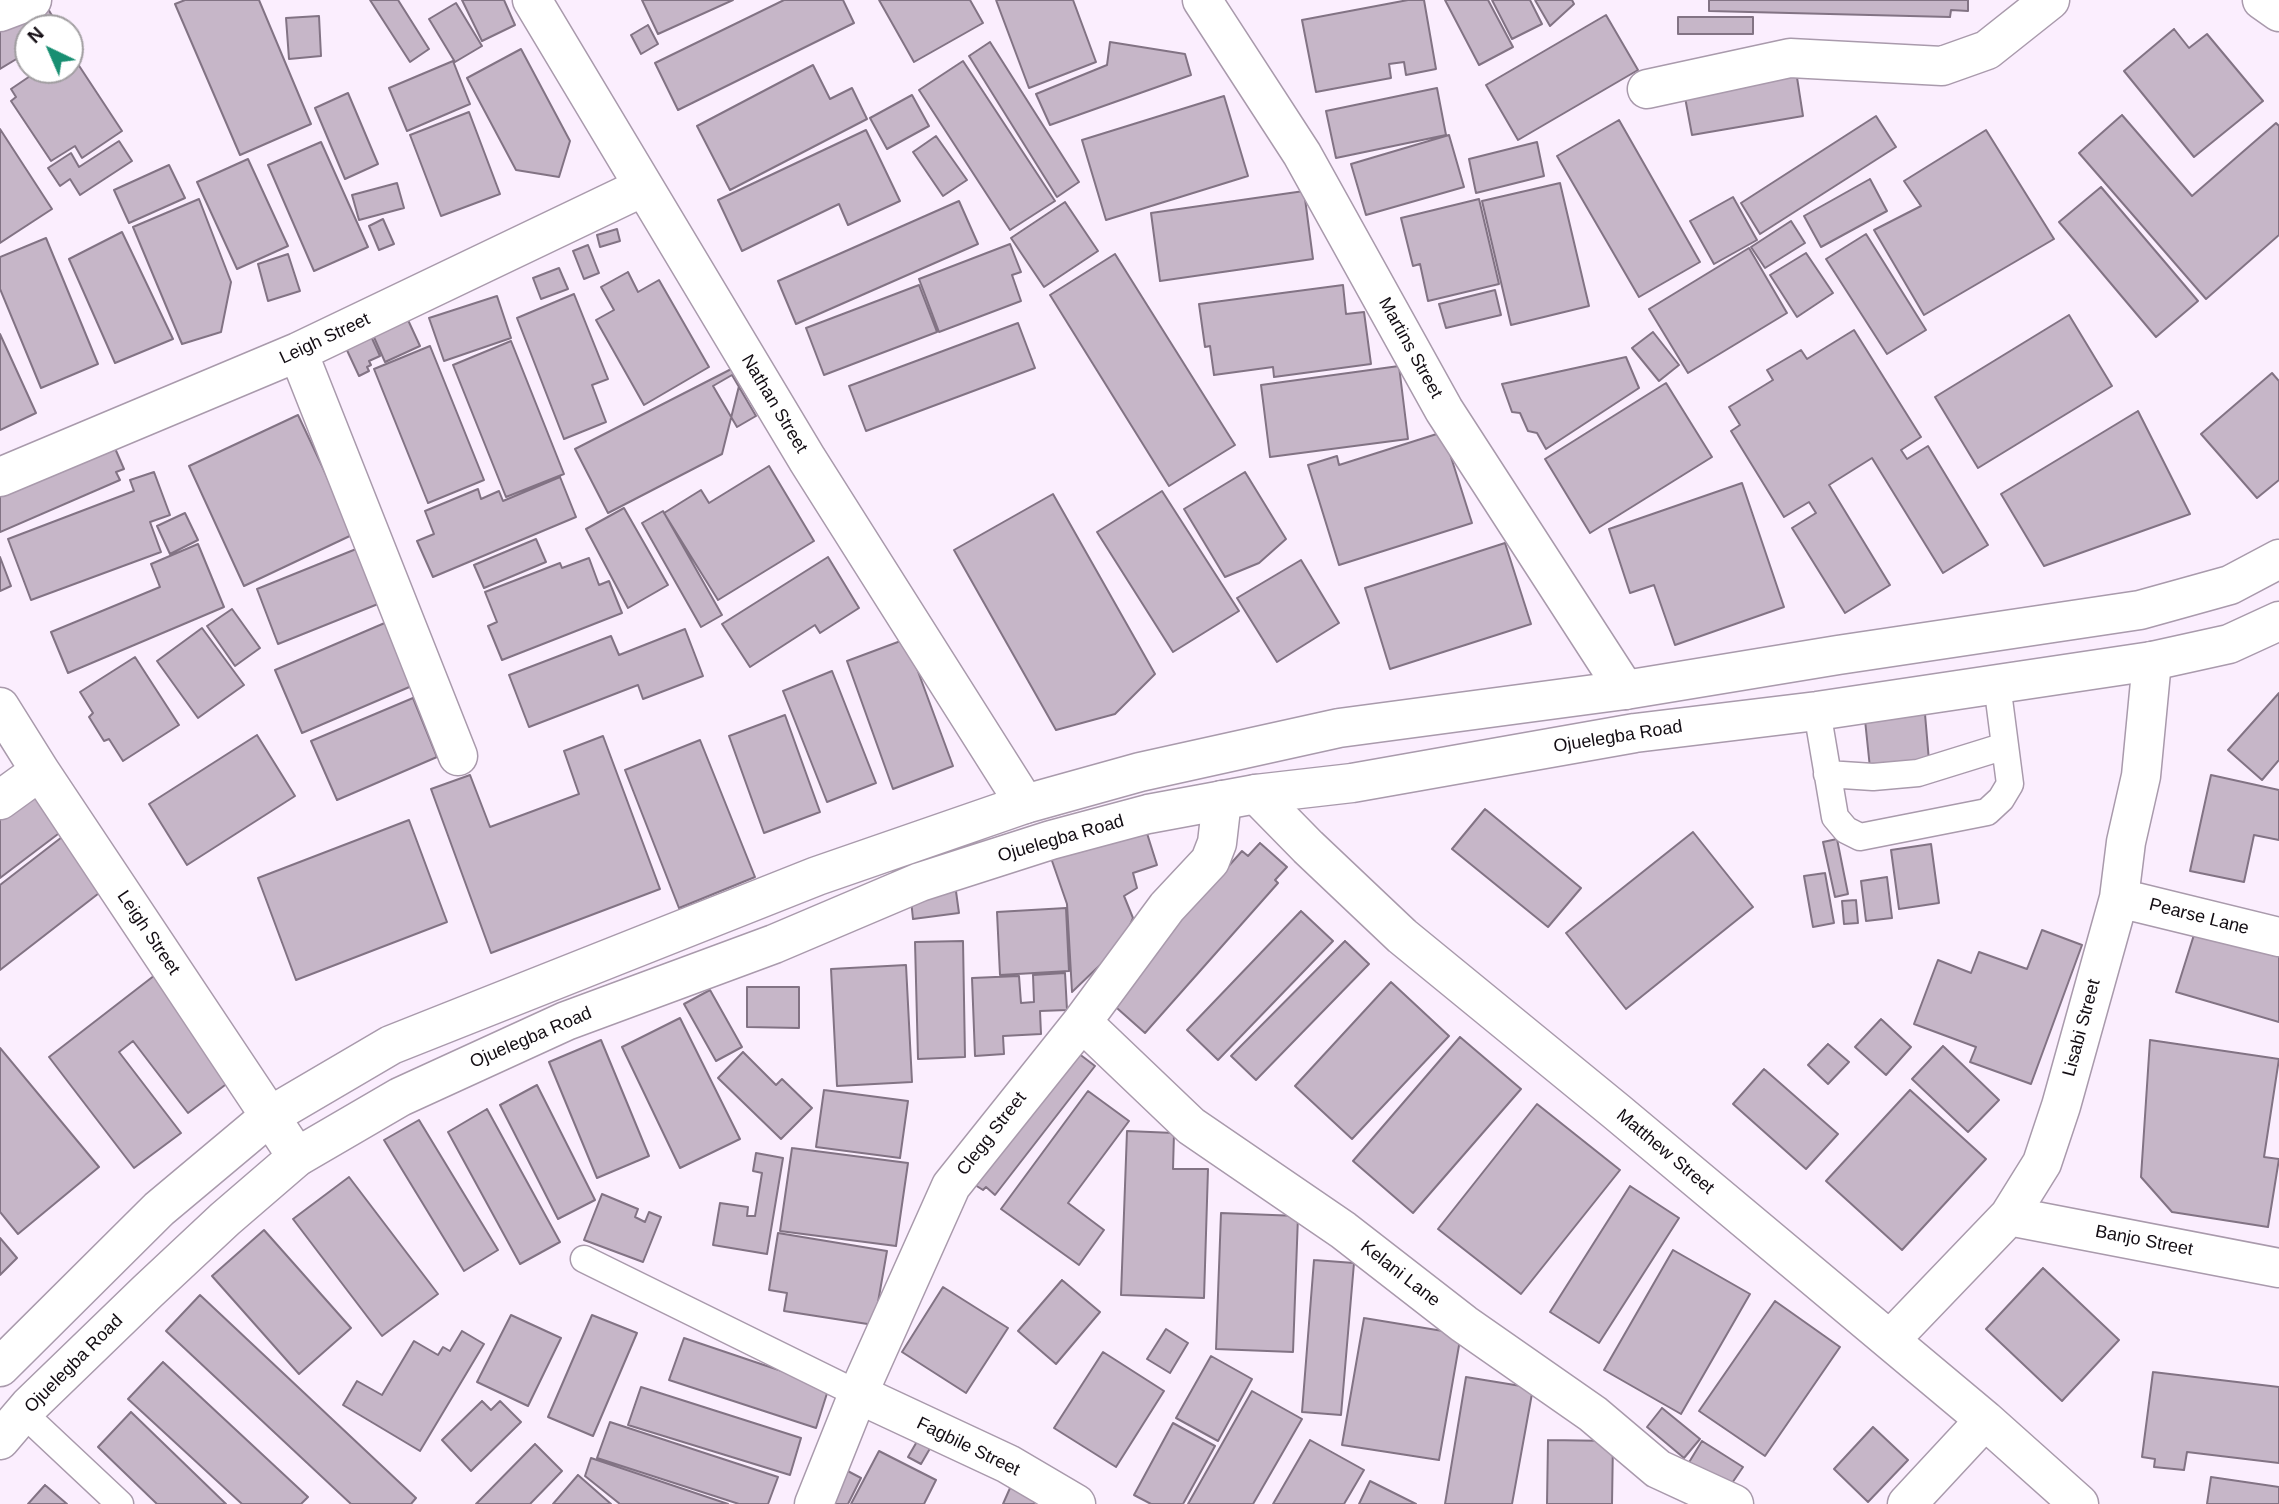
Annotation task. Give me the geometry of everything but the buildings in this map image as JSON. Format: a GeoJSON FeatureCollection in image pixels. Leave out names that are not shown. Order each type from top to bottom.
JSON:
{"type":"FeatureCollection","features":[{"type":"Feature","properties":{"kind":"street"},"geometry":{"type":"LineString","coordinates":[[0,12],[32,0]]}},
{"type":"Feature","properties":{"kind":"street","name":"Nathan Street"},"geometry":{"type":"LineString","coordinates":[[532,0],[807,459],[1025,804]]}},
{"type":"Feature","properties":{"kind":"street","name":"Martins Street"},"geometry":{"type":"LineString","coordinates":[[1202,0],[1302,154],[1444,410],[1625,690]]}},
{"type":"Feature","properties":{"kind":"street"},"geometry":{"type":"LineString","coordinates":[[1647,89],[1790,58],[1942,66],[1987,50],[2050,0]]}},
{"type":"Feature","properties":{"kind":"street","name":"Leigh Street"},"geometry":{"type":"LineString","coordinates":[[0,477],[298,352],[643,187]]}},
{"type":"Feature","properties":{"kind":"street"},"geometry":{"type":"LineString","coordinates":[[298,352],[458,756]]}},
{"type":"Feature","properties":{"kind":"street"},"geometry":{"type":"LineString","coordinates":[[0,1367],[159,1209],[270,1116],[391,1045],[817,876],[1025,804],[1140,772],[1339,728],[1625,690],[2140,610],[2230,585],[2279,559]]}},
{"type":"Feature","properties":{"kind":"street","name":"Ojuelegba Road"},"geometry":{"type":"LineString","coordinates":[[12,1427],[215,1228],[297,1157],[400,1097],[566,1021],[774,944],[920,882],[1063,836],[1148,814],[1239,797],[1352,783],[1634,733],[1817,711],[2152,661],[2229,644],[2279,621]]}},
{"type":"Feature","properties":{"kind":"street","name":"Lisabi Street"},"geometry":{"type":"LineString","coordinates":[[1889,1340],[2009,1216],[2042,1163],[2061,1106],[2119,898],[2126,842],[2141,776],[2152,661]]}},
{"type":"Feature","properties":{"kind":"street","name":"Leigh Street"},"geometry":{"type":"LineString","coordinates":[[0,707],[297,1157]]}},
{"type":"Feature","properties":{"kind":"street"},"geometry":{"type":"LineString","coordinates":[[0,800],[40,771]]}},
{"type":"Feature","properties":{"kind":"street","name":"Clegg Street"},"geometry":{"type":"LineString","coordinates":[[814,1504],[858,1394],[951,1186],[1082,1022],[1167,907],[1210,861],[1239,797]]}},
{"type":"Feature","properties":{"kind":"street","name":"Matthew Street"},"geometry":{"type":"LineString","coordinates":[[1239,797],[1308,847],[1402,936],[1985,1420],[2080,1504]]}},
{"type":"Feature","properties":{"kind":"street","name":"Pearse Lane"},"geometry":{"type":"LineString","coordinates":[[2119,898],[2279,937]]}},
{"type":"Feature","properties":{"kind":"street","name":"Kelani Lane"},"geometry":{"type":"LineString","coordinates":[[1082,1022],[1191,1126],[1343,1230],[1464,1324],[1593,1414],[1658,1469],[1734,1504]]}},
{"type":"Feature","properties":{"kind":"street","name":"Banjo Street"},"geometry":{"type":"LineString","coordinates":[[2009,1216],[2279,1268]]}},
{"type":"Feature","properties":{"kind":"street","name":"Fagbile Street"},"geometry":{"type":"LineString","coordinates":[[858,1394],[1008,1464],[1076,1504]]}},
{"type":"Feature","properties":{"kind":"street"},"geometry":{"type":"LineString","coordinates":[[1907,1504],[1985,1420]]}},
{"type":"Feature","properties":{"kind":"lane"},"geometry":{"type":"LineString","coordinates":[[1817,711],[1835,817],[1846,830],[1860,836],[1987,812],[2001,799],[2010,784],[1997,684]]}},
{"type":"Feature","properties":{"kind":"lane"},"geometry":{"type":"LineString","coordinates":[[1827,774],[1873,777],[1918,773],[2005,746]]}},
{"type":"Feature","properties":{"kind":"lane"},"geometry":{"type":"LineString","coordinates":[[584,1259],[858,1394]]}},
{"type":"Feature","properties":{"kind":"lane"},"geometry":{"type":"LineString","coordinates":[[12,1427],[120,1504]]}}]}
